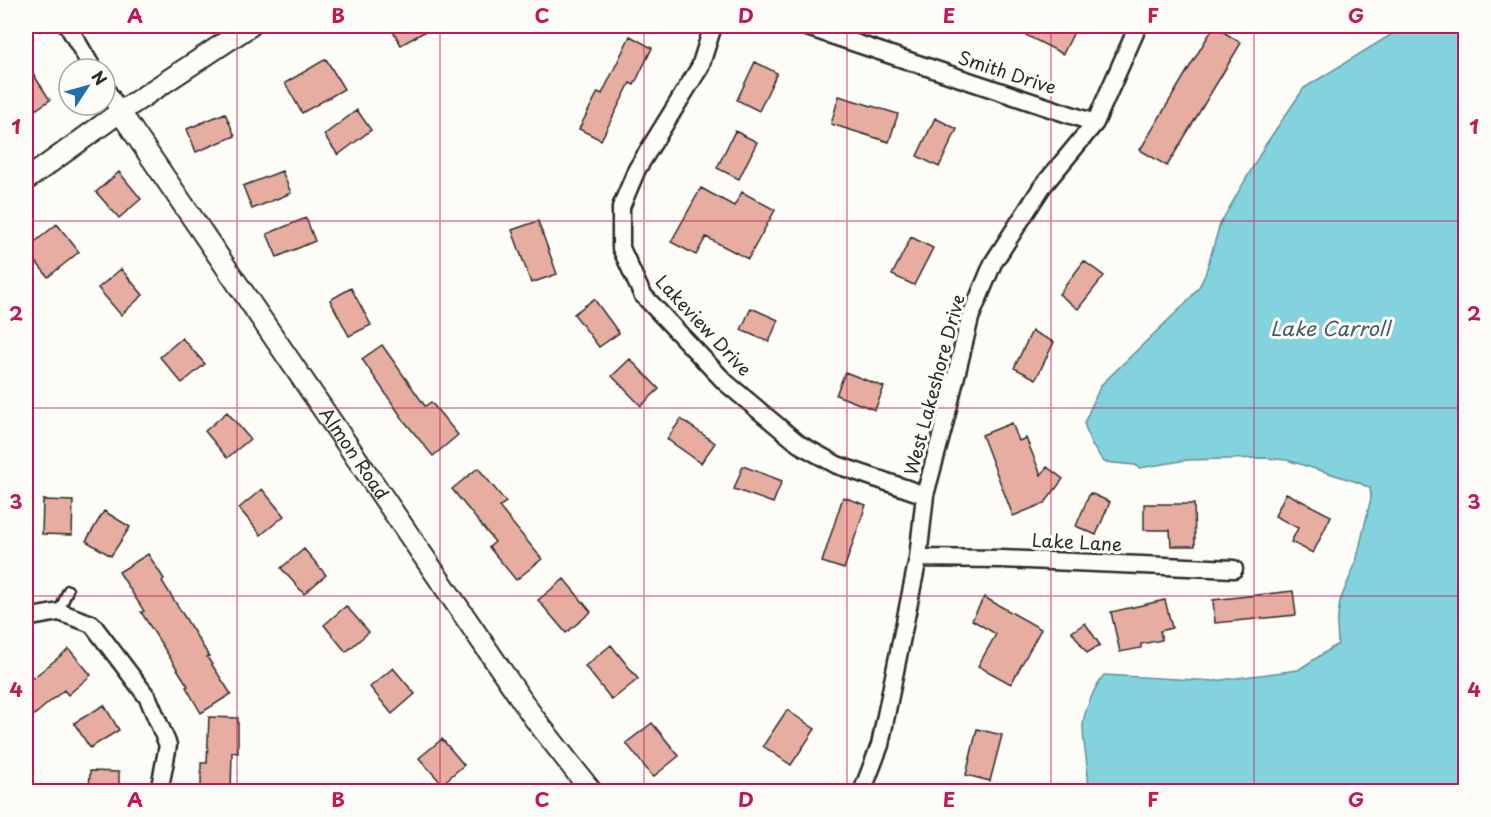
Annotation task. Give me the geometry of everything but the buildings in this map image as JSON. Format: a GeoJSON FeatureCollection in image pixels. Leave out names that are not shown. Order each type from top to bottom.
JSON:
{"type":"FeatureCollection","features":[{"type":"Feature","properties":{"kind":"street"},"geometry":{"type":"LineString","coordinates":[[68,26],[86,57]]}},
{"type":"Feature","properties":{"kind":"street"},"geometry":{"type":"LineString","coordinates":[[26,180],[120,112],[250,26]]}},
{"type":"Feature","properties":{"kind":"street","name":"Lakeview Drive"},"geometry":{"type":"LineString","coordinates":[[712,26],[700,67],[637,169],[621,207],[621,248],[642,294],[725,382],[799,444],[837,465],[925,495]]}},
{"type":"Feature","properties":{"kind":"street","name":"Smith Drive"},"geometry":{"type":"LineString","coordinates":[[804,26],[1095,123]]}},
{"type":"Feature","properties":{"kind":"street","name":"West Lakeshore Drive"},"geometry":{"type":"LineString","coordinates":[[862,792],[880,745],[918,558],[925,495],[944,429],[970,318],[993,263],[1042,187],[1095,123],[1138,26]]}},
{"type":"Feature","properties":{"kind":"street"},"geometry":{"type":"LineString","coordinates":[[117,107],[120,112]]}},
{"type":"Feature","properties":{"kind":"street","name":"Almon Road"},"geometry":{"type":"LineString","coordinates":[[120,112],[534,718],[592,792]]}},
{"type":"Feature","properties":{"kind":"street","name":"Lake Lane"},"geometry":{"type":"LineString","coordinates":[[918,558],[1001,559],[1234,569]]}},
{"type":"Feature","properties":{"kind":"street"},"geometry":{"type":"LineString","coordinates":[[26,618],[60,612],[92,624],[148,698],[168,745],[159,792]]}},
{"type":"Feature","properties":{"kind":"lane"},"geometry":{"type":"LineString","coordinates":[[60,612],[68,590]]}},
{"type":"Feature","properties":{"kind":"water","name":"Lake Carroll"},"geometry":{"type":"Polygon","coordinates":[[[1405,26],[1465,26],[1465,791],[1088,791],[1083,726],[1090,699],[1104,675],[1214,681],[1298,670],[1338,644],[1337,625],[1340,601],[1356,562],[1371,498],[1370,488],[1287,460],[1265,458],[1187,460],[1140,468],[1135,465],[1104,462],[1091,444],[1084,423],[1101,385],[1187,302],[1199,287],[1205,275],[1220,224],[1266,144],[1304,88],[1405,26]]]}}]}
